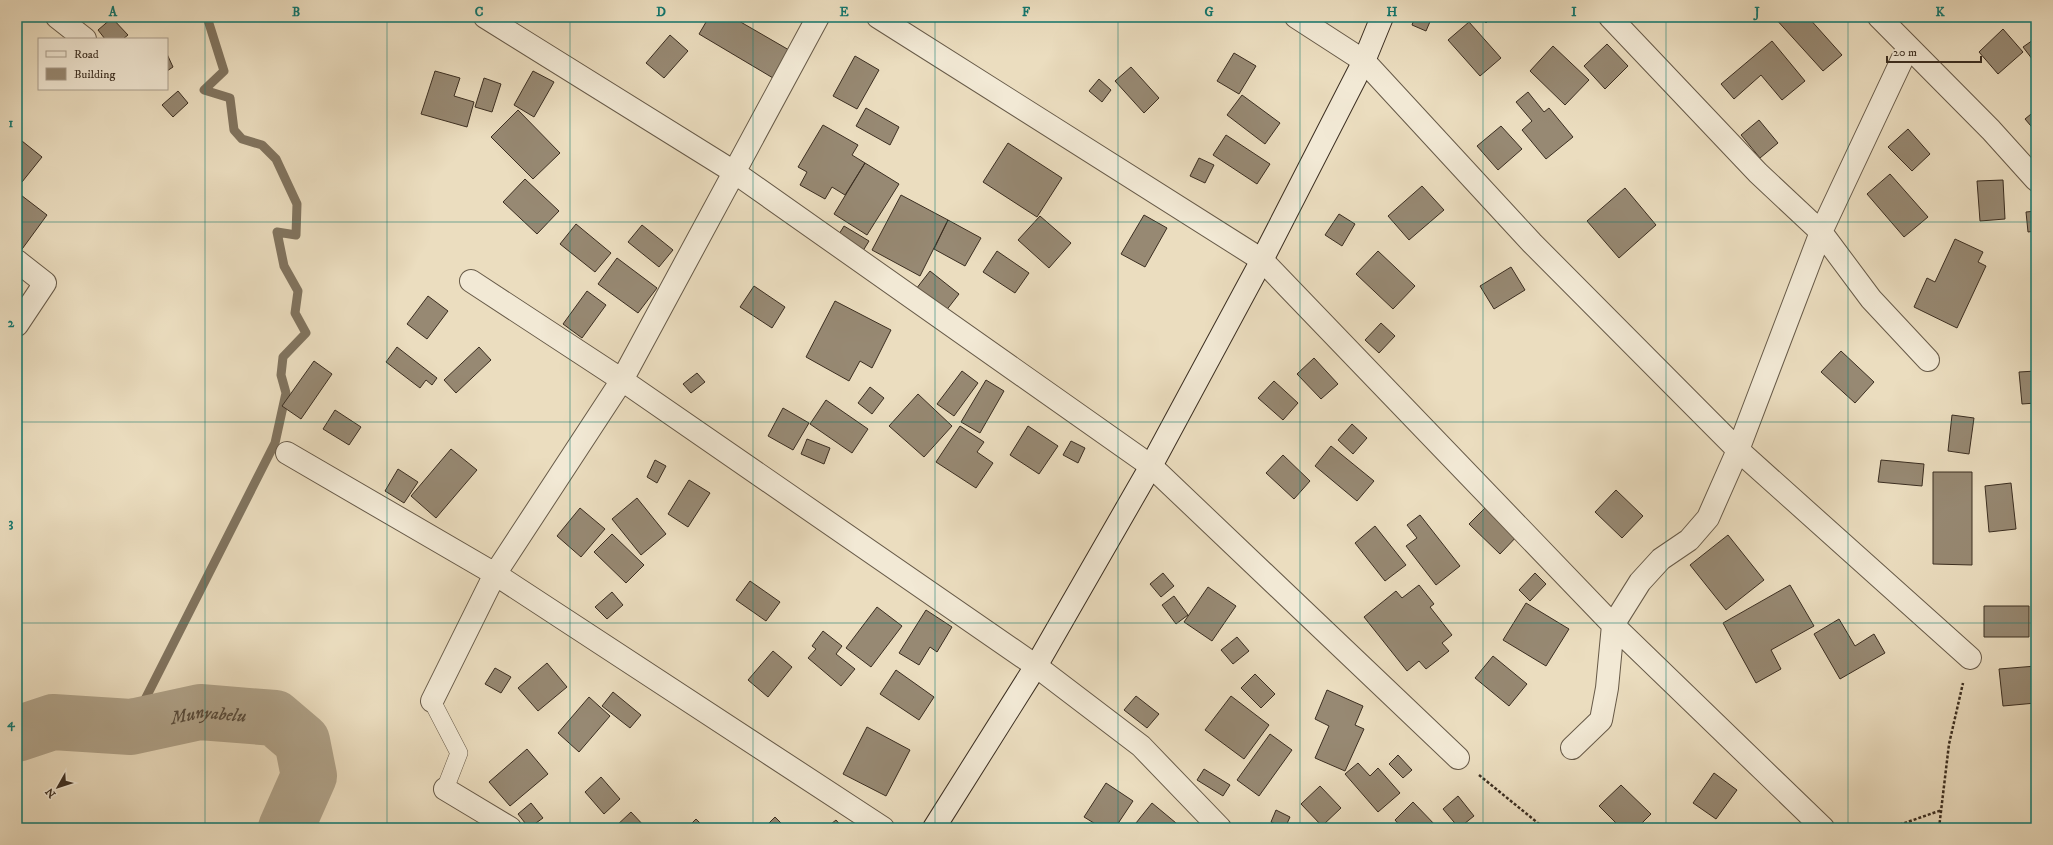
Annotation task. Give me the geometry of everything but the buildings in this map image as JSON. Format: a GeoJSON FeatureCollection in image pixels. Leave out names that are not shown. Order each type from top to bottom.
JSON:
{"type":"FeatureCollection","features":[{"type":"Feature","properties":{"kind":"street"},"geometry":{"type":"LineString","coordinates":[[57,17],[84,38]]}},
{"type":"Feature","properties":{"kind":"street"},"geometry":{"type":"LineString","coordinates":[[485,17],[734,172],[1151,466],[1458,758]]}},
{"type":"Feature","properties":{"kind":"street"},"geometry":{"type":"LineString","coordinates":[[432,701],[495,574],[622,380],[818,17]]}},
{"type":"Feature","properties":{"kind":"street"},"geometry":{"type":"LineString","coordinates":[[878,17],[1262,260],[1613,625],[1823,828]]}},
{"type":"Feature","properties":{"kind":"street"},"geometry":{"type":"LineString","coordinates":[[1296,17],[1364,61],[1532,243],[1738,450],[1970,658]]}},
{"type":"Feature","properties":{"kind":"street"},"geometry":{"type":"LineString","coordinates":[[934,828],[1036,666],[1151,466],[1262,260],[1364,61],[1382,17]]}},
{"type":"Feature","properties":{"kind":"street"},"geometry":{"type":"LineString","coordinates":[[1610,17],[1758,173],[1821,232],[1871,299],[1928,360]]}},
{"type":"Feature","properties":{"kind":"street"},"geometry":{"type":"LineString","coordinates":[[1879,17],[1991,130],[2036,180]]}},
{"type":"Feature","properties":{"kind":"street"},"geometry":{"type":"LineString","coordinates":[[1572,748],[1601,720],[1607,688],[1613,625],[1640,582],[1660,559],[1689,540],[1708,518],[1738,450],[1821,232],[1908,46]]}},
{"type":"Feature","properties":{"kind":"street"},"geometry":{"type":"LineString","coordinates":[[17,261],[45,283],[17,325]]}},
{"type":"Feature","properties":{"kind":"street"},"geometry":{"type":"LineString","coordinates":[[471,281],[622,380],[1036,666],[1141,746],[1220,828]]}},
{"type":"Feature","properties":{"kind":"street"},"geometry":{"type":"LineString","coordinates":[[287,453],[495,574],[883,828]]}},
{"type":"Feature","properties":{"kind":"street"},"geometry":{"type":"LineString","coordinates":[[445,789],[510,828]]}},
{"type":"Feature","properties":{"kind":"lane"},"geometry":{"type":"LineString","coordinates":[[432,701],[459,753],[445,789]]}},
{"type":"Feature","properties":{"kind":"path"},"geometry":{"type":"LineString","coordinates":[[1939,828],[1949,744],[1970,658]]}},
{"type":"Feature","properties":{"kind":"path"},"geometry":{"type":"LineString","coordinates":[[1458,758],[1544,828]]}},
{"type":"Feature","properties":{"kind":"path"},"geometry":{"type":"LineString","coordinates":[[1890,828],[1942,810]]}},
{"type":"Feature","properties":{"kind":"waterway"},"geometry":{"type":"LineString","coordinates":[[131,727],[275,443],[286,393],[281,375],[283,357],[306,333],[295,313],[298,291],[284,266],[277,232],[296,235],[297,204],[276,159],[262,145],[242,139],[234,130],[230,98],[204,90],[224,71],[207,17]]}},
{"type":"Feature","properties":{"kind":"waterway","name":"Munyabelu"},"geometry":{"type":"LineString","coordinates":[[17,734],[53,722],[131,727],[200,712],[275,718],[302,741],[309,776],[286,828]]}}]}
